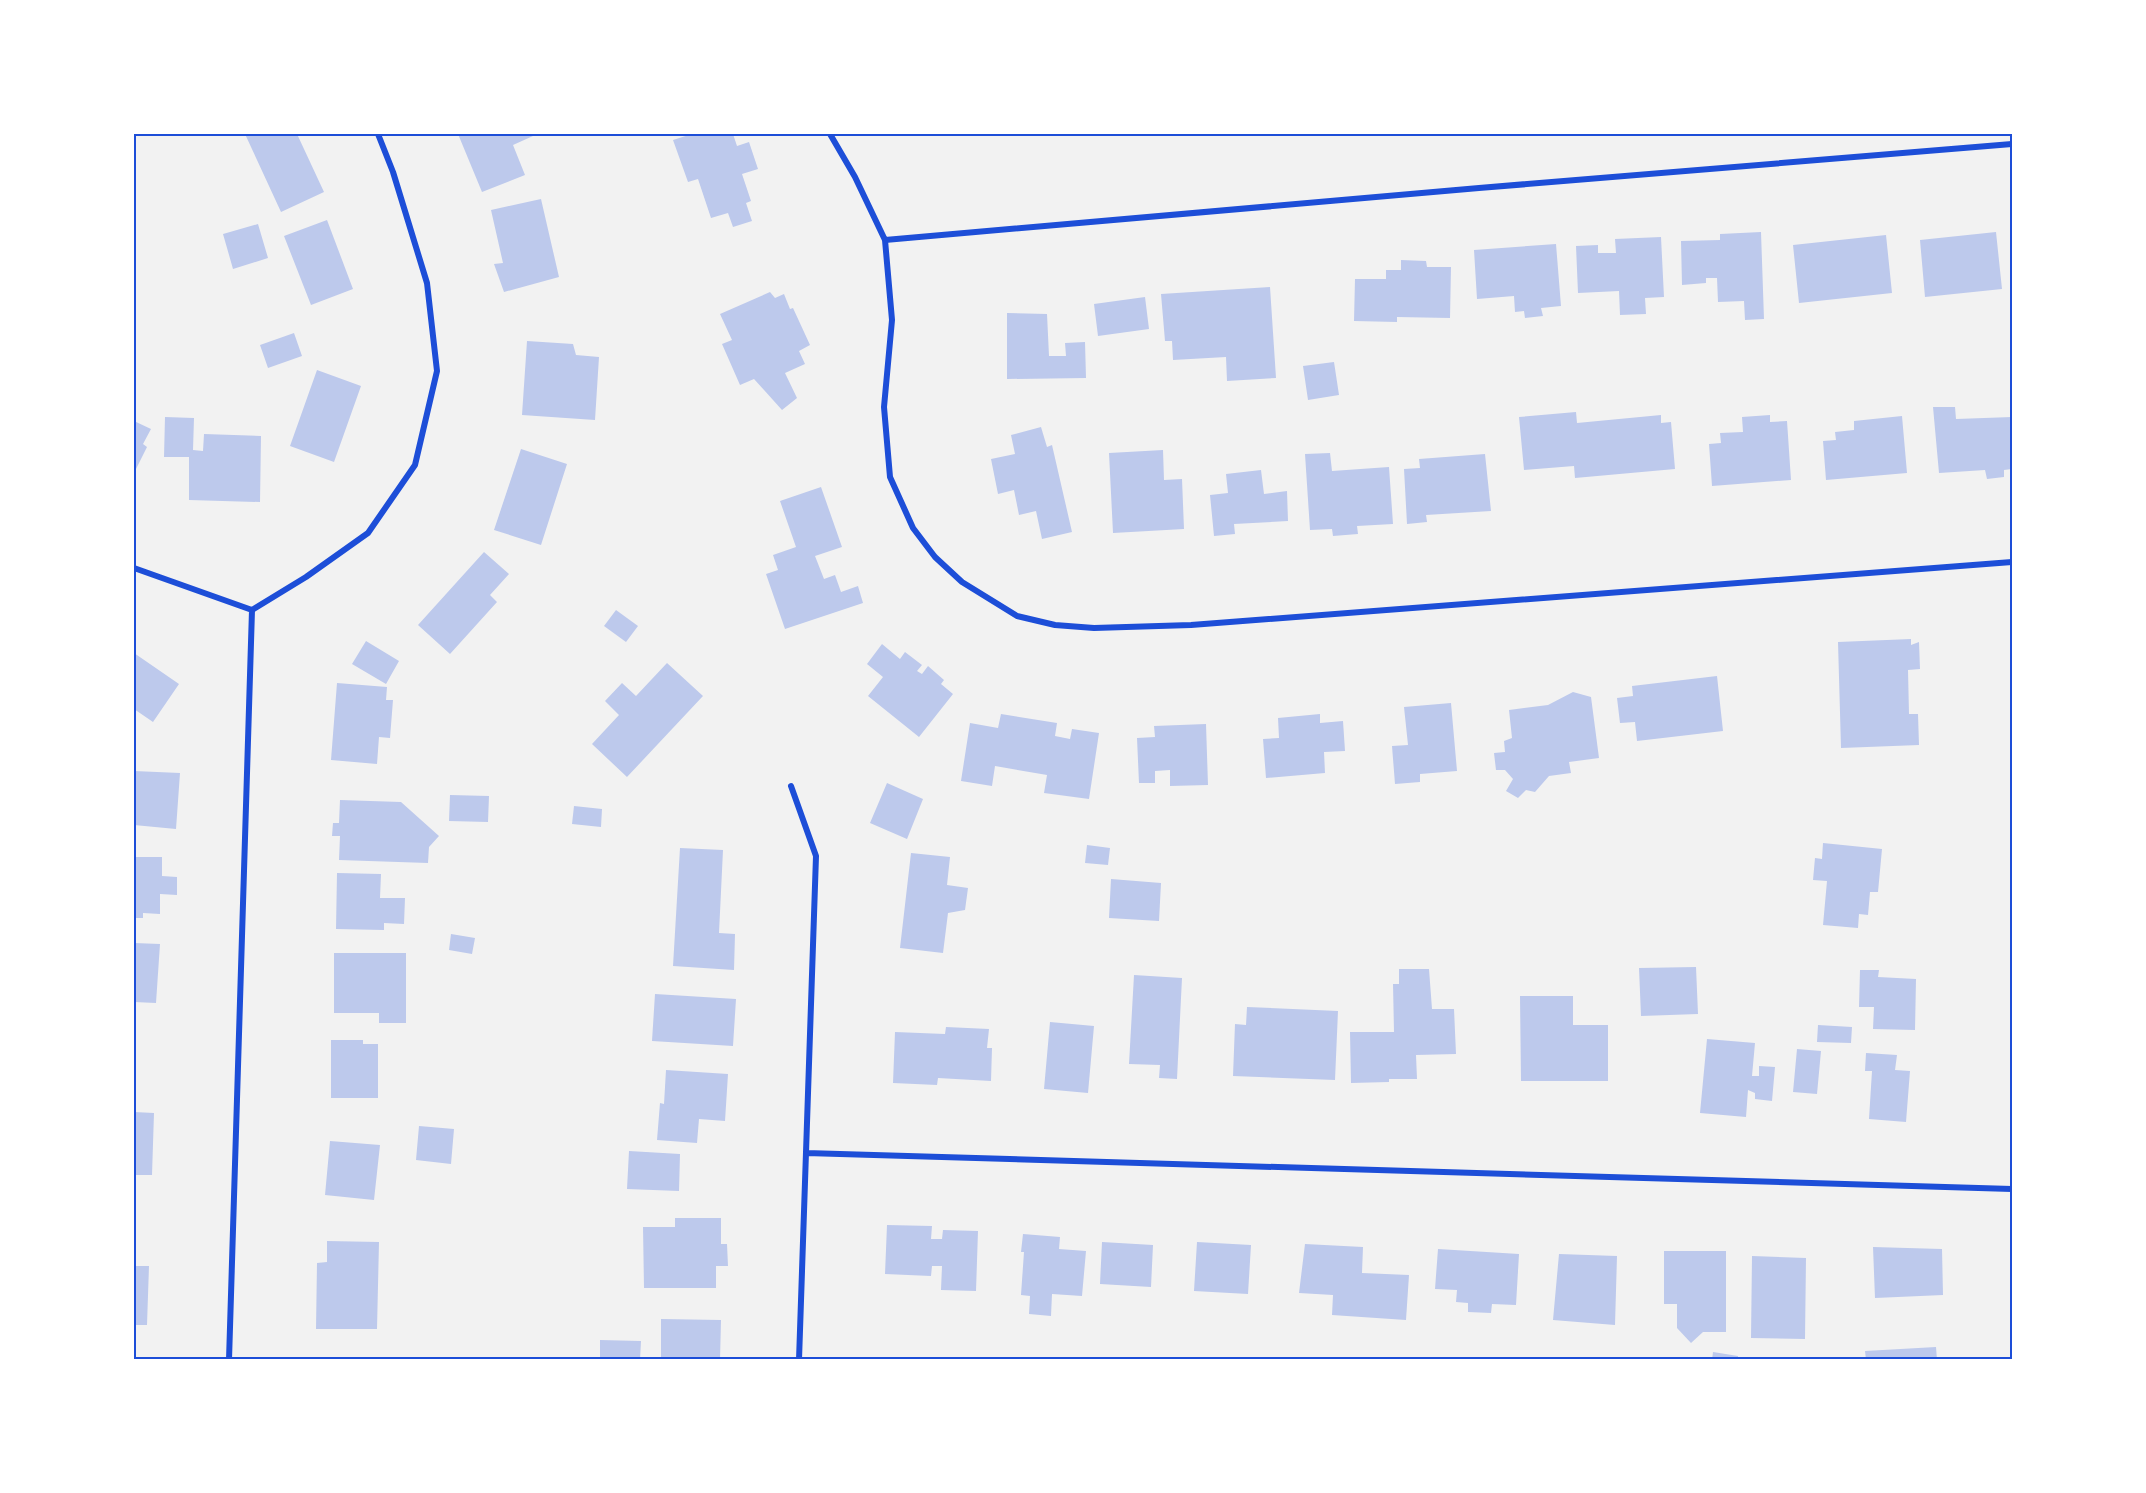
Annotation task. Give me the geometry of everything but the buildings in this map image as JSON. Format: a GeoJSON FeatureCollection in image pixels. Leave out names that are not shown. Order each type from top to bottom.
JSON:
{"type":"FeatureCollection","features":[{"type":"Feature","properties":{"kind":"street"},"geometry":{"type":"LineString","coordinates":[[252,610],[306,577],[368,533],[415,465],[437,371],[435,349],[427,283],[393,172],[378,134]]}},
{"type":"Feature","properties":{"kind":"street"},"geometry":{"type":"LineString","coordinates":[[830,134],[855,177],[885,240],[892,320],[884,406],[890,477],[914,528],[935,557],[962,582],[1017,616],[1055,625],[1094,628],[1191,625],[2013,562]]}},
{"type":"Feature","properties":{"kind":"street"},"geometry":{"type":"LineString","coordinates":[[885,240],[2013,144]]}},
{"type":"Feature","properties":{"kind":"street"},"geometry":{"type":"LineString","coordinates":[[134,568],[252,610]]}},
{"type":"Feature","properties":{"kind":"street"},"geometry":{"type":"LineString","coordinates":[[230,1359],[252,610]]}},
{"type":"Feature","properties":{"kind":"street"},"geometry":{"type":"LineString","coordinates":[[791,786],[816,856],[799,1359]]}},
{"type":"Feature","properties":{"kind":"street"},"geometry":{"type":"LineString","coordinates":[[806,1154],[2013,1189]]}}]}
